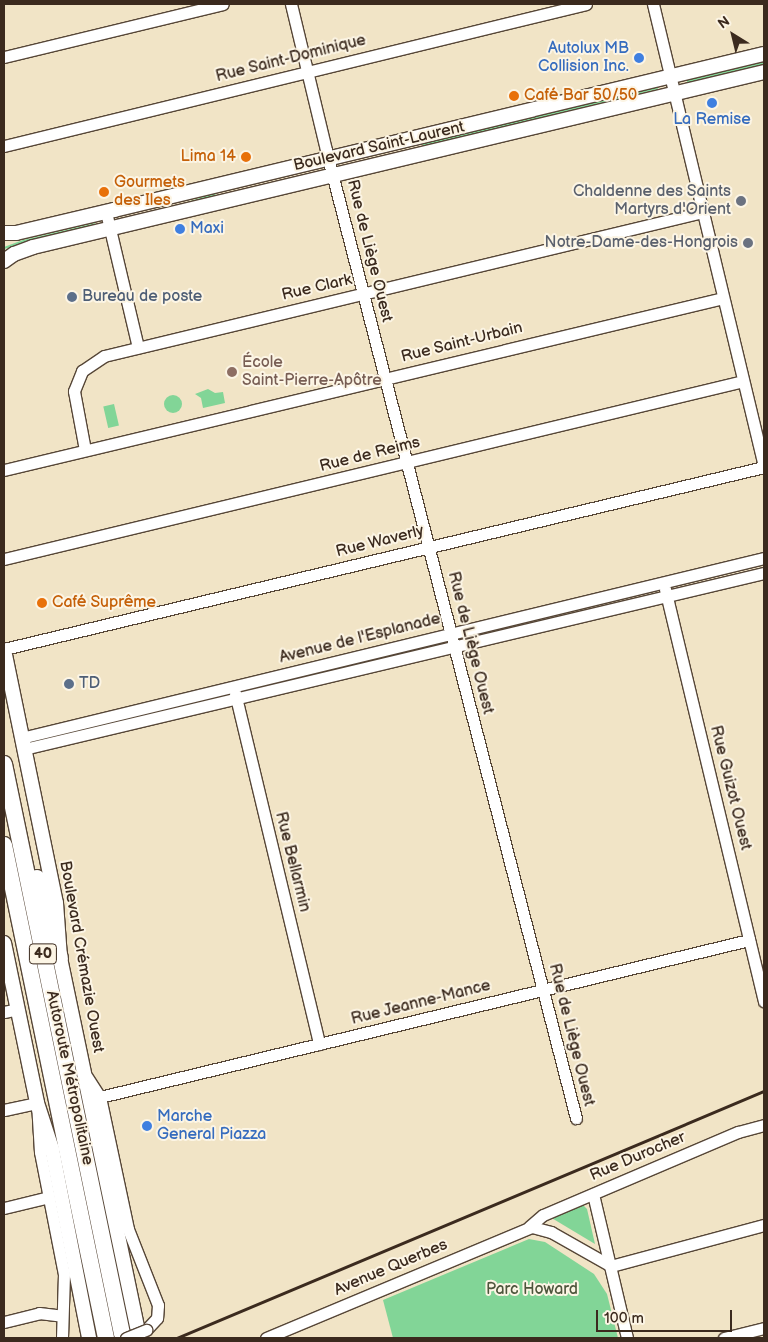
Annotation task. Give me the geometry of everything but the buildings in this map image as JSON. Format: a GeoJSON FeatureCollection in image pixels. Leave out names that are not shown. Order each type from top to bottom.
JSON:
{"type":"FeatureCollection","features":[{"type":"Feature","properties":{"kind":"highway"},"geometry":{"type":"LineString","coordinates":[[4,764],[60,958]]}},
{"type":"Feature","properties":{"kind":"highway","name":"Autoroute Métropolitaine"},"geometry":{"type":"LineString","coordinates":[[4,764],[133,1332]]}},
{"type":"Feature","properties":{"kind":"highway","name":"Autoroute Métropolitaine"},"geometry":{"type":"LineString","coordinates":[[4,845],[106,1338]]}},
{"type":"Feature","properties":{"kind":"main road","name":"Boulevard Saint-Laurent"},"geometry":{"type":"LineString","coordinates":[[10,233],[106,212],[764,54]]}},
{"type":"Feature","properties":{"kind":"main road","name":"Boulevard Saint-Laurent"},"geometry":{"type":"LineString","coordinates":[[4,261],[26,249],[764,72]]}},
{"type":"Feature","properties":{"kind":"main road"},"geometry":{"type":"LineString","coordinates":[[4,242],[10,233]]}},
{"type":"Feature","properties":{"kind":"main road","name":"Boulevard Crémazie Ouest"},"geometry":{"type":"LineString","coordinates":[[4,650],[56,903],[60,958],[133,1332]]}},
{"type":"Feature","properties":{"kind":"main road"},"geometry":{"type":"LineString","coordinates":[[4,943],[11,1011],[52,1149],[89,1338]]}},
{"type":"Feature","properties":{"kind":"street"},"geometry":{"type":"LineString","coordinates":[[4,57],[223,4]]}},
{"type":"Feature","properties":{"kind":"street","name":"Rue de Liège Ouest"},"geometry":{"type":"LineString","coordinates":[[291,4],[328,158],[406,463],[576,1118]]}},
{"type":"Feature","properties":{"kind":"street","name":"Rue Saint-Dominique"},"geometry":{"type":"LineString","coordinates":[[4,146],[586,4]]}},
{"type":"Feature","properties":{"kind":"street"},"geometry":{"type":"LineString","coordinates":[[653,4],[764,467]]}},
{"type":"Feature","properties":{"kind":"street"},"geometry":{"type":"LineString","coordinates":[[106,212],[138,347]]}},
{"type":"Feature","properties":{"kind":"street","name":"Rue Clark"},"geometry":{"type":"LineString","coordinates":[[86,450],[74,391],[82,371],[104,356],[703,212]]}},
{"type":"Feature","properties":{"kind":"street","name":"Rue Saint-Urbain"},"geometry":{"type":"LineString","coordinates":[[4,470],[723,298]]}},
{"type":"Feature","properties":{"kind":"street","name":"Rue de Reims"},"geometry":{"type":"LineString","coordinates":[[4,559],[743,381]]}},
{"type":"Feature","properties":{"kind":"street","name":"Rue Waverly"},"geometry":{"type":"LineString","coordinates":[[4,650],[764,467]]}},
{"type":"Feature","properties":{"kind":"street","name":"Avenue de l'Esplanade"},"geometry":{"type":"LineString","coordinates":[[23,744],[233,687],[764,558]]}},
{"type":"Feature","properties":{"kind":"street","name":"Avenue de l'Esplanade"},"geometry":{"type":"LineString","coordinates":[[23,744],[236,699],[764,573]]}},
{"type":"Feature","properties":{"kind":"street","name":"Rue Guizot Ouest"},"geometry":{"type":"LineString","coordinates":[[664,583],[764,1001]]}},
{"type":"Feature","properties":{"kind":"street","name":"Rue Bellarmin"},"geometry":{"type":"LineString","coordinates":[[233,687],[319,1044]]}},
{"type":"Feature","properties":{"kind":"street","name":"Rue Jeanne-Mance"},"geometry":{"type":"LineString","coordinates":[[100,1097],[749,940]]}},
{"type":"Feature","properties":{"kind":"street"},"geometry":{"type":"LineString","coordinates":[[83,1072],[100,1097],[128,1229],[158,1305],[155,1322],[133,1332]]}},
{"type":"Feature","properties":{"kind":"street"},"geometry":{"type":"LineString","coordinates":[[4,1110],[37,1103],[40,1152],[64,1274],[62,1338]]}},
{"type":"Feature","properties":{"kind":"street","name":"Rue Durocher"},"geometry":{"type":"LineString","coordinates":[[529,1227],[543,1215],[738,1132],[764,1125]]}},
{"type":"Feature","properties":{"kind":"street"},"geometry":{"type":"LineString","coordinates":[[593,1194],[627,1338]]}},
{"type":"Feature","properties":{"kind":"street"},"geometry":{"type":"LineString","coordinates":[[4,1208],[49,1197]]}},
{"type":"Feature","properties":{"kind":"street"},"geometry":{"type":"LineString","coordinates":[[529,1227],[543,1228],[611,1266],[764,1226]]}},
{"type":"Feature","properties":{"kind":"street","name":"Avenue Querbes"},"geometry":{"type":"LineString","coordinates":[[266,1338],[529,1227]]}},
{"type":"Feature","properties":{"kind":"street"},"geometry":{"type":"LineString","coordinates":[[4,1322],[40,1313],[62,1316]]}},
{"type":"Feature","properties":{"kind":"street"},"geometry":{"type":"LineString","coordinates":[[724,1338],[764,1328]]}},
{"type":"Feature","properties":{"kind":"green space"},"geometry":{"type":"Polygon","coordinates":[[[764,62],[764,64],[687,83],[687,80],[764,62]]]}},
{"type":"Feature","properties":{"kind":"green space"},"geometry":{"type":"Polygon","coordinates":[[[657,87],[658,89],[423,146],[422,143],[657,87]]]}},
{"type":"Feature","properties":{"kind":"green space"},"geometry":{"type":"Polygon","coordinates":[[[215,193],[216,196],[123,226],[122,223],[215,193]]]}},
{"type":"Feature","properties":{"kind":"green space"},"geometry":{"type":"Polygon","coordinates":[[[95,223],[95,225],[4,249],[4,247],[23,240],[95,223]]]}},
{"type":"Feature","properties":{"kind":"green space"},"geometry":{"type":"Polygon","coordinates":[[[208,389],[215,393],[223,392],[225,403],[203,408],[201,398],[195,394],[208,389]]]}},
{"type":"Feature","properties":{"kind":"green space"},"geometry":{"type":"Polygon","coordinates":[[[173,395],[179,398],[182,404],[179,410],[173,413],[167,410],[164,404],[167,398],[173,395]]]}},
{"type":"Feature","properties":{"kind":"green space"},"geometry":{"type":"Polygon","coordinates":[[[114,404],[119,425],[108,428],[103,406],[114,404]]]}},
{"type":"Feature","properties":{"kind":"green space"},"geometry":{"type":"Polygon","coordinates":[[[582,1204],[587,1209],[595,1244],[550,1217],[582,1204]]]}},
{"type":"Feature","properties":{"kind":"green space","name":"Parc Howard"},"geometry":{"type":"Polygon","coordinates":[[[529,1239],[545,1242],[594,1274],[607,1294],[618,1338],[393,1338],[383,1300],[529,1239]]]}},
{"type":"Feature","properties":{"kind":"railway"},"geometry":{"type":"LineString","coordinates":[[177,1338],[764,1091]]}},
{"type":"Feature","properties":{"kind":"place","name":"Autolux MB Collision Inc."},"geometry":{"type":"Point","coordinates":[639,58]}},
{"type":"Feature","properties":{"kind":"place","name":"Café Bar 50/50"},"geometry":{"type":"Point","coordinates":[514,96]}},
{"type":"Feature","properties":{"kind":"place","name":"La Remise"},"geometry":{"type":"Point","coordinates":[712,103]}},
{"type":"Feature","properties":{"kind":"place","name":"Lima 14"},"geometry":{"type":"Point","coordinates":[246,157]}},
{"type":"Feature","properties":{"kind":"place","name":"Gourmets des Iles"},"geometry":{"type":"Point","coordinates":[104,192]}},
{"type":"Feature","properties":{"kind":"place","name":"Chaldenne des Saints Martyrs d'Orient"},"geometry":{"type":"Point","coordinates":[741,201]}},
{"type":"Feature","properties":{"kind":"place","name":"Maxi"},"geometry":{"type":"Point","coordinates":[180,229]}},
{"type":"Feature","properties":{"kind":"place","name":"Notre-Dame-des-Hongrois"},"geometry":{"type":"Point","coordinates":[748,243]}},
{"type":"Feature","properties":{"kind":"place","name":"Bureau de poste"},"geometry":{"type":"Point","coordinates":[72,297]}},
{"type":"Feature","properties":{"kind":"place","name":"École Saint-Pierre-Apôtre"},"geometry":{"type":"Point","coordinates":[232,372]}},
{"type":"Feature","properties":{"kind":"place","name":"Café Suprême"},"geometry":{"type":"Point","coordinates":[42,603]}},
{"type":"Feature","properties":{"kind":"place","name":"TD"},"geometry":{"type":"Point","coordinates":[69,684]}},
{"type":"Feature","properties":{"kind":"place","name":"Marche General Piazza"},"geometry":{"type":"Point","coordinates":[147,1126]}}]}
